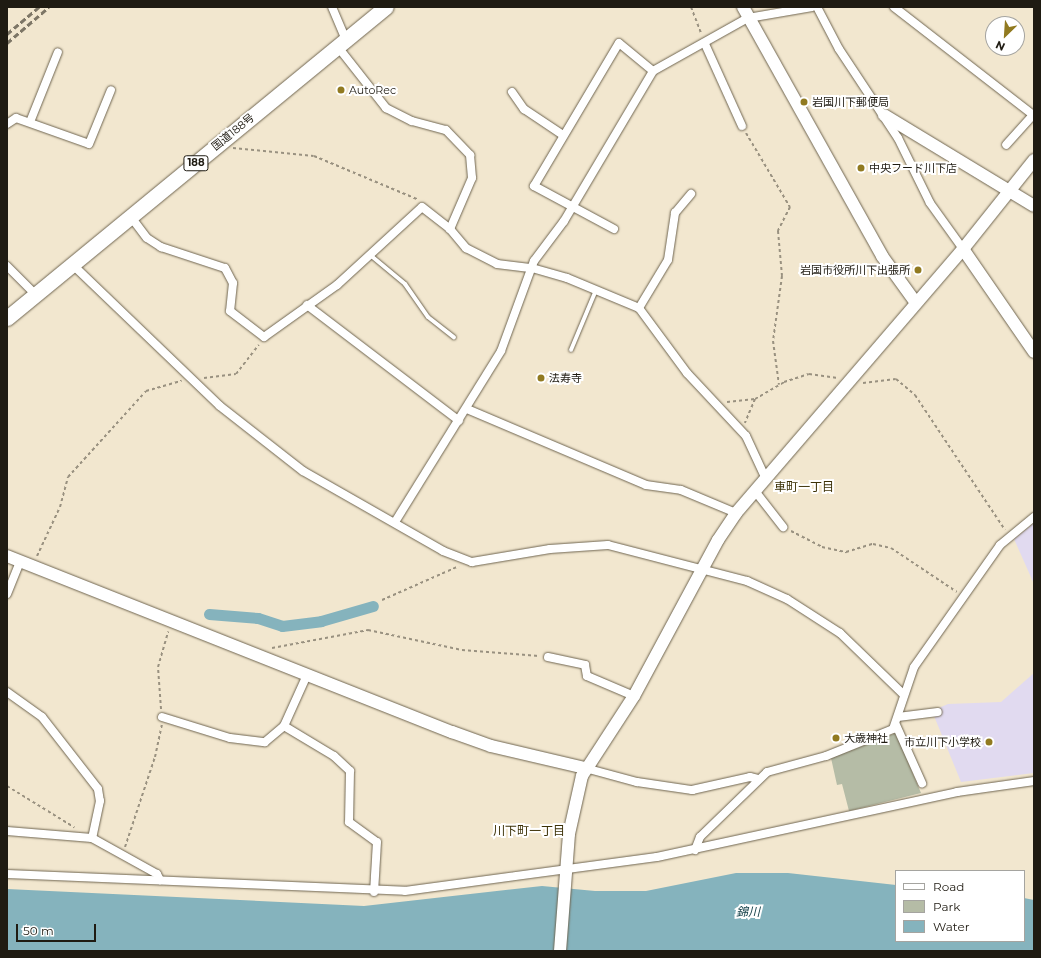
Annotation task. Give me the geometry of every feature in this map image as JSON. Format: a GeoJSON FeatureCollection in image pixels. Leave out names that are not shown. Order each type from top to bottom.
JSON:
{"type":"FeatureCollection","features":[{"type":"Feature","properties":{"kind":"highway","name":"国道188号"},"geometry":{"type":"LineString","coordinates":[[7,318],[74,266],[221,142],[386,7]]}},
{"type":"Feature","properties":{"kind":"street"},"geometry":{"type":"LineString","coordinates":[[332,7],[342,43],[386,108],[412,121],[446,130],[470,156],[472,178],[450,229]]}},
{"type":"Feature","properties":{"kind":"street"},"geometry":{"type":"LineString","coordinates":[[395,522],[467,409],[509,335],[532,268],[573,206],[653,71],[705,44],[745,12],[812,7]]}},
{"type":"Feature","properties":{"kind":"street"},"geometry":{"type":"LineString","coordinates":[[817,7],[839,49],[884,115],[930,203],[1034,352]]}},
{"type":"Feature","properties":{"kind":"street"},"geometry":{"type":"LineString","coordinates":[[894,7],[1033,115],[1006,145]]}},
{"type":"Feature","properties":{"kind":"street"},"geometry":{"type":"LineString","coordinates":[[745,12],[882,256],[916,303]]}},
{"type":"Feature","properties":{"kind":"street"},"geometry":{"type":"LineString","coordinates":[[614,230],[573,206],[534,186],[619,43],[653,71]]}},
{"type":"Feature","properties":{"kind":"street"},"geometry":{"type":"LineString","coordinates":[[705,44],[742,126]]}},
{"type":"Feature","properties":{"kind":"street"},"geometry":{"type":"LineString","coordinates":[[30,122],[58,52]]}},
{"type":"Feature","properties":{"kind":"street"},"geometry":{"type":"LineString","coordinates":[[7,124],[16,118],[89,144],[111,90]]}},
{"type":"Feature","properties":{"kind":"street"},"geometry":{"type":"LineString","coordinates":[[512,92],[524,109],[563,135]]}},
{"type":"Feature","properties":{"kind":"street"},"geometry":{"type":"LineString","coordinates":[[884,115],[1034,206]]}},
{"type":"Feature","properties":{"kind":"street"},"geometry":{"type":"LineString","coordinates":[[560,951],[566,874],[576,799],[585,768],[634,696],[702,570],[736,513],[963,249],[1034,160]]}},
{"type":"Feature","properties":{"kind":"street"},"geometry":{"type":"LineString","coordinates":[[640,308],[668,260],[674,213],[691,194]]}},
{"type":"Feature","properties":{"kind":"street"},"geometry":{"type":"LineString","coordinates":[[131,217],[147,238],[161,247],[225,268],[233,283],[230,311],[264,337],[337,284],[422,207],[450,229],[466,248],[498,264],[532,268],[596,289],[640,308],[687,373],[741,428],[766,479]]}},
{"type":"Feature","properties":{"kind":"street"},"geometry":{"type":"LineString","coordinates":[[7,266],[36,295]]}},
{"type":"Feature","properties":{"kind":"street"},"geometry":{"type":"LineString","coordinates":[[74,266],[220,406],[303,471],[464,561],[608,545],[627,548],[702,570],[747,581],[788,599],[840,632],[903,694]]}},
{"type":"Feature","properties":{"kind":"street"},"geometry":{"type":"LineString","coordinates":[[307,305],[459,421]]}},
{"type":"Feature","properties":{"kind":"street"},"geometry":{"type":"LineString","coordinates":[[467,409],[646,485],[681,490],[736,513]]}},
{"type":"Feature","properties":{"kind":"street"},"geometry":{"type":"LineString","coordinates":[[755,491],[784,527]]}},
{"type":"Feature","properties":{"kind":"street"},"geometry":{"type":"LineString","coordinates":[[922,783],[897,721],[903,694],[914,667],[963,595],[1009,536],[1034,517]]}},
{"type":"Feature","properties":{"kind":"street"},"geometry":{"type":"LineString","coordinates":[[7,556],[172,620],[257,656],[491,746],[637,782],[692,790],[750,777],[758,779]]}},
{"type":"Feature","properties":{"kind":"street"},"geometry":{"type":"LineString","coordinates":[[7,594],[20,561]]}},
{"type":"Feature","properties":{"kind":"street"},"geometry":{"type":"LineString","coordinates":[[548,657],[585,665],[587,676],[634,696]]}},
{"type":"Feature","properties":{"kind":"street"},"geometry":{"type":"LineString","coordinates":[[162,717],[230,738],[264,742],[284,726],[307,675]]}},
{"type":"Feature","properties":{"kind":"street"},"geometry":{"type":"LineString","coordinates":[[7,692],[42,717],[98,789],[100,801],[92,838]]}},
{"type":"Feature","properties":{"kind":"street"},"geometry":{"type":"LineString","coordinates":[[695,850],[700,837],[766,772],[865,742],[897,721],[938,712]]}},
{"type":"Feature","properties":{"kind":"street"},"geometry":{"type":"LineString","coordinates":[[284,726],[334,756],[350,771],[352,778],[347,814],[350,822],[377,842],[374,892]]}},
{"type":"Feature","properties":{"kind":"street"},"geometry":{"type":"LineString","coordinates":[[7,874],[160,880],[374,892],[566,874],[695,850],[957,792],[1034,781]]}},
{"type":"Feature","properties":{"kind":"street"},"geometry":{"type":"LineString","coordinates":[[7,831],[92,838],[157,874],[160,880]]}},
{"type":"Feature","properties":{"kind":"lane"},"geometry":{"type":"LineString","coordinates":[[369,254],[405,284],[428,317],[454,337]]}},
{"type":"Feature","properties":{"kind":"lane"},"geometry":{"type":"LineString","coordinates":[[571,350],[596,289]]}},
{"type":"Feature","properties":{"kind":"path"},"geometry":{"type":"LineString","coordinates":[[691,7],[705,44]]}},
{"type":"Feature","properties":{"kind":"path"},"geometry":{"type":"LineString","coordinates":[[742,126],[790,207],[778,231],[782,276],[773,341],[780,385]]}},
{"type":"Feature","properties":{"kind":"path"},"geometry":{"type":"LineString","coordinates":[[221,142],[230,148],[314,156],[416,198],[422,207]]}},
{"type":"Feature","properties":{"kind":"path"},"geometry":{"type":"LineString","coordinates":[[32,566],[60,507],[68,477],[146,391],[193,379],[236,374],[264,337]]}},
{"type":"Feature","properties":{"kind":"path"},"geometry":{"type":"LineString","coordinates":[[719,406],[755,399],[780,385],[809,374],[872,384],[896,379],[915,396],[1009,536]]}},
{"type":"Feature","properties":{"kind":"path"},"geometry":{"type":"LineString","coordinates":[[741,428],[755,399]]}},
{"type":"Feature","properties":{"kind":"path"},"geometry":{"type":"LineString","coordinates":[[784,527],[822,547],[846,552],[873,544],[891,548],[927,575],[963,595]]}},
{"type":"Feature","properties":{"kind":"path"},"geometry":{"type":"LineString","coordinates":[[382,600],[464,561]]}},
{"type":"Feature","properties":{"kind":"path"},"geometry":{"type":"LineString","coordinates":[[122,854],[155,757],[162,717],[158,667],[172,620]]}},
{"type":"Feature","properties":{"kind":"path"},"geometry":{"type":"LineString","coordinates":[[257,656],[268,648],[368,630],[462,650],[548,657]]}},
{"type":"Feature","properties":{"kind":"path"},"geometry":{"type":"LineString","coordinates":[[7,786],[92,838]]}},
{"type":"Feature","properties":{"kind":"shaded area"},"geometry":{"type":"Polygon","coordinates":[[[1034,523],[1034,584],[1014,539],[1034,523]]]}},
{"type":"Feature","properties":{"kind":"shaded area","name":"市立川下小学校"},"geometry":{"type":"Polygon","coordinates":[[[1034,673],[1034,773],[961,782],[932,711],[948,704],[1001,702],[1034,673]]]}},
{"type":"Feature","properties":{"kind":"green space"},"geometry":{"type":"Polygon","coordinates":[[[896,733],[921,793],[849,811],[842,784],[837,785],[831,758],[896,733]]]}},
{"type":"Feature","properties":{"kind":"water","name":"錦川"},"geometry":{"type":"Polygon","coordinates":[[[736,873],[788,873],[895,885],[895,942],[1025,942],[1025,898],[1034,900],[1034,951],[7,951],[7,889],[364,906],[542,886],[595,891],[646,891],[736,873]]]}},
{"type":"Feature","properties":{"kind":"waterway"},"geometry":{"type":"LineString","coordinates":[[209,614],[258,618],[282,626],[321,621],[373,606]]}},
{"type":"Feature","properties":{"kind":"railway"},"geometry":{"type":"LineString","coordinates":[[7,34],[39,7]]}},
{"type":"Feature","properties":{"kind":"railway"},"geometry":{"type":"LineString","coordinates":[[7,43],[49,7]]}},
{"type":"Feature","properties":{"kind":"place","name":"AutoRec"},"geometry":{"type":"Point","coordinates":[341,90]}},
{"type":"Feature","properties":{"kind":"place","name":"岩国川下郵便局"},"geometry":{"type":"Point","coordinates":[804,102]}},
{"type":"Feature","properties":{"kind":"place","name":"中央フード川下店"},"geometry":{"type":"Point","coordinates":[861,168]}},
{"type":"Feature","properties":{"kind":"place","name":"岩国市役所川下出張所"},"geometry":{"type":"Point","coordinates":[918,270]}},
{"type":"Feature","properties":{"kind":"place","name":"法寿寺"},"geometry":{"type":"Point","coordinates":[541,378]}},
{"type":"Feature","properties":{"kind":"place","name":"大歳神社"},"geometry":{"type":"Point","coordinates":[836,738]}},
{"type":"Feature","properties":{"kind":"place","name":"市立川下小学校"},"geometry":{"type":"Point","coordinates":[989,742]}},
{"type":"Feature","properties":{"kind":"district","name":"車町一丁目"},"geometry":{"type":"Point","coordinates":[804,487]}},
{"type":"Feature","properties":{"kind":"district","name":"川下町一丁目"},"geometry":{"type":"Point","coordinates":[529,831]}}]}
